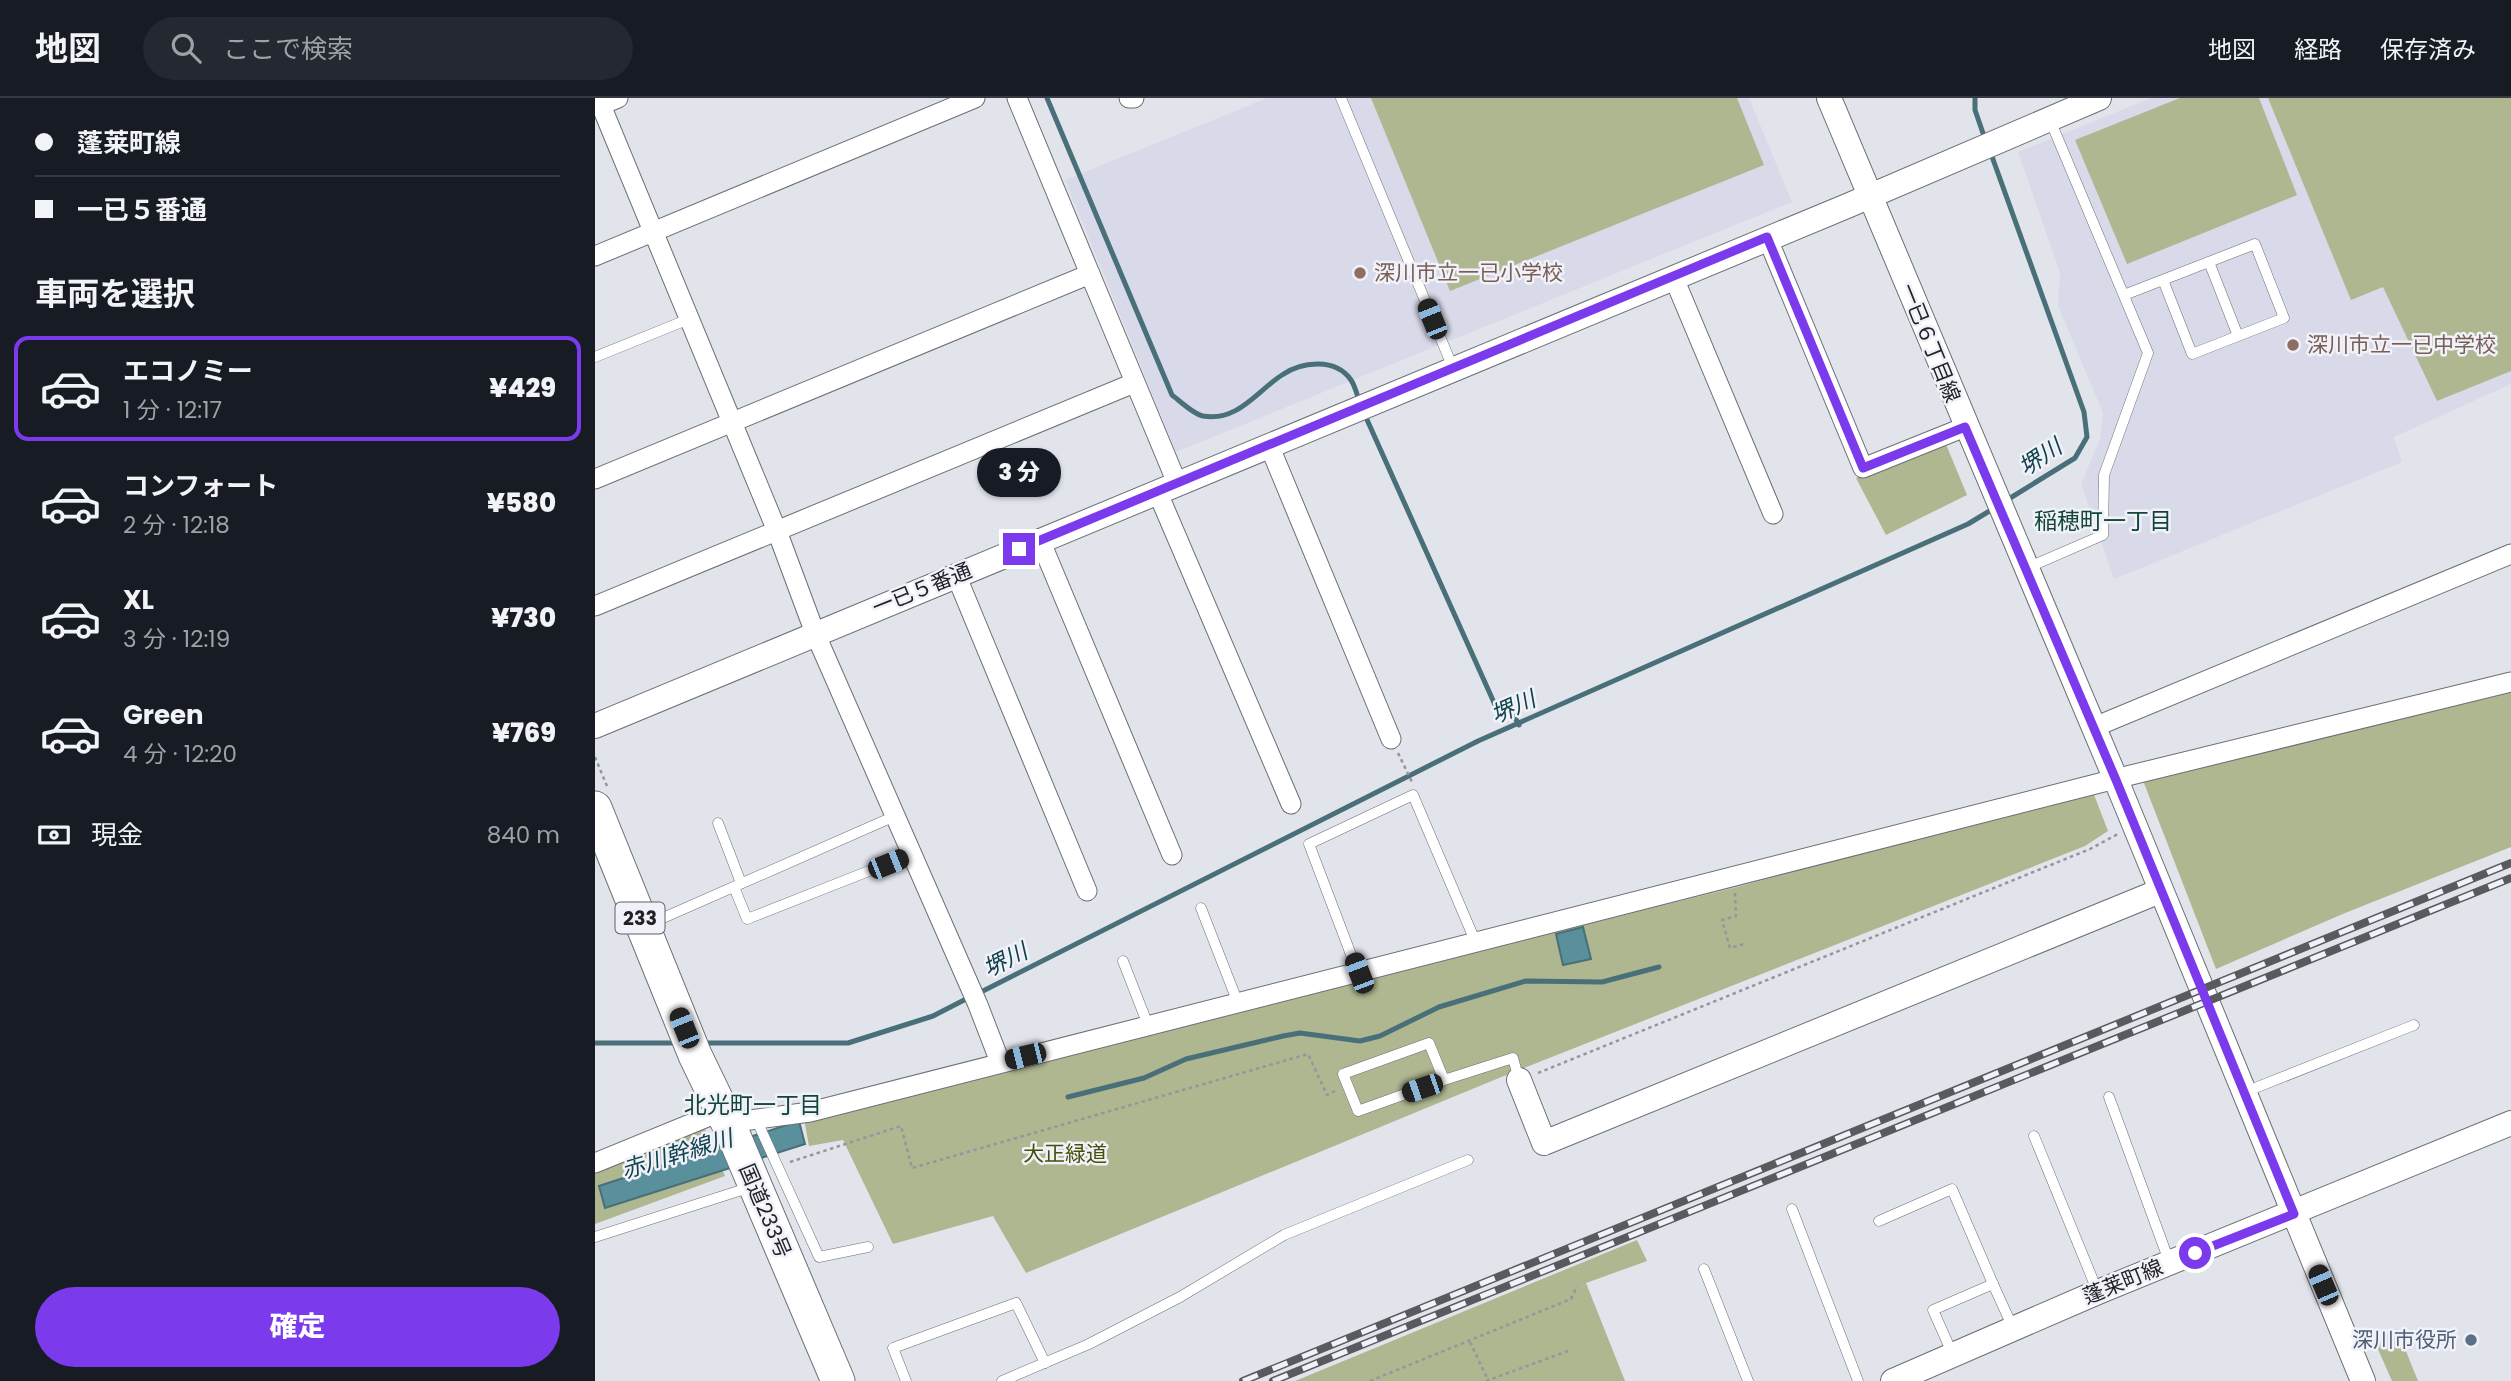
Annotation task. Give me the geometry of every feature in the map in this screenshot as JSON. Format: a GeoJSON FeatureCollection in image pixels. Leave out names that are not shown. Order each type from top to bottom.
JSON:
{"type":"FeatureCollection","features":[{"type":"Feature","properties":{"kind":"highway","name":"国道233号"},"geometry":{"type":"LineString","coordinates":[[595,810],[690,1042],[740,1123],[764,1171],[838,1381]]}},
{"type":"Feature","properties":{"kind":"street"},"geometry":{"type":"LineString","coordinates":[[595,256],[975,98]]}},
{"type":"Feature","properties":{"kind":"street"},"geometry":{"type":"LineString","coordinates":[[1017,98],[1134,383],[1167,487],[1291,804]]}},
{"type":"Feature","properties":{"kind":"street","name":"一已６丁目線"},"geometry":{"type":"LineString","coordinates":[[1829,98],[1965,427],[2116,780],[2363,1381]]}},
{"type":"Feature","properties":{"kind":"street","name":"一已５番通"},"geometry":{"type":"LineString","coordinates":[[595,726],[2099,98]]}},
{"type":"Feature","properties":{"kind":"street"},"geometry":{"type":"LineString","coordinates":[[606,100],[652,232],[732,420],[815,633],[978,1005],[1000,1062]]}},
{"type":"Feature","properties":{"kind":"street"},"geometry":{"type":"LineString","coordinates":[[1767,237],[1863,468],[1965,427]]}},
{"type":"Feature","properties":{"kind":"street"},"geometry":{"type":"LineString","coordinates":[[595,479],[1090,274]]}},
{"type":"Feature","properties":{"kind":"street"},"geometry":{"type":"LineString","coordinates":[[1673,276],[1773,514]]}},
{"type":"Feature","properties":{"kind":"street"},"geometry":{"type":"LineString","coordinates":[[595,606],[1134,383]]}},
{"type":"Feature","properties":{"kind":"street"},"geometry":{"type":"LineString","coordinates":[[1269,445],[1391,739]]}},
{"type":"Feature","properties":{"kind":"street"},"geometry":{"type":"LineString","coordinates":[[1041,540],[1172,855]]}},
{"type":"Feature","properties":{"kind":"street"},"geometry":{"type":"LineString","coordinates":[[2092,728],[2511,554]]}},
{"type":"Feature","properties":{"kind":"street"},"geometry":{"type":"LineString","coordinates":[[956,575],[1087,891]]}},
{"type":"Feature","properties":{"kind":"street"},"geometry":{"type":"LineString","coordinates":[[595,1163],[740,1123],[810,1112],[2511,682]]}},
{"type":"Feature","properties":{"kind":"street"},"geometry":{"type":"LineString","coordinates":[[1519,1080],[1544,1143],[2160,891]]}},
{"type":"Feature","properties":{"kind":"street","name":"蓬莱町線"},"geometry":{"type":"LineString","coordinates":[[1893,1381],[2098,1292],[2511,1123]]}},
{"type":"Feature","properties":{"kind":"lane"},"geometry":{"type":"LineString","coordinates":[[1341,98],[1453,368]]}},
{"type":"Feature","properties":{"kind":"lane"},"geometry":{"type":"LineString","coordinates":[[2025,568],[2103,535],[2104,475],[2148,353],[2050,119]]}},
{"type":"Feature","properties":{"kind":"lane"},"geometry":{"type":"LineString","coordinates":[[2124,295],[2255,244],[2284,318],[2192,354],[2163,280]]}},
{"type":"Feature","properties":{"kind":"lane"},"geometry":{"type":"LineString","coordinates":[[2209,262],[2238,336]]}},
{"type":"Feature","properties":{"kind":"lane"},"geometry":{"type":"LineString","coordinates":[[595,358],[689,319]]}},
{"type":"Feature","properties":{"kind":"lane"},"geometry":{"type":"LineString","coordinates":[[1359,973],[1309,844],[1413,795],[1476,943]]}},
{"type":"Feature","properties":{"kind":"lane"},"geometry":{"type":"LineString","coordinates":[[643,926],[895,816]]}},
{"type":"Feature","properties":{"kind":"lane"},"geometry":{"type":"LineString","coordinates":[[718,823],[747,919],[912,854]]}},
{"type":"Feature","properties":{"kind":"lane"},"geometry":{"type":"LineString","coordinates":[[1202,908],[1238,1003]]}},
{"type":"Feature","properties":{"kind":"lane"},"geometry":{"type":"LineString","coordinates":[[1123,961],[1148,1025]]}},
{"type":"Feature","properties":{"kind":"lane"},"geometry":{"type":"LineString","coordinates":[[2245,1093],[2414,1025]]}},
{"type":"Feature","properties":{"kind":"lane"},"geometry":{"type":"LineString","coordinates":[[1444,1080],[1429,1043],[1343,1074],[1358,1111],[1513,1058],[1519,1080]]}},
{"type":"Feature","properties":{"kind":"lane"},"geometry":{"type":"LineString","coordinates":[[2109,1097],[2170,1264]]}},
{"type":"Feature","properties":{"kind":"lane"},"geometry":{"type":"LineString","coordinates":[[2034,1136],[2098,1292]]}},
{"type":"Feature","properties":{"kind":"lane"},"geometry":{"type":"LineString","coordinates":[[1002,1381],[1181,1297],[1284,1235],[1468,1160]]}},
{"type":"Feature","properties":{"kind":"lane"},"geometry":{"type":"LineString","coordinates":[[595,1237],[764,1171],[819,1257],[868,1247]]}},
{"type":"Feature","properties":{"kind":"lane"},"geometry":{"type":"LineString","coordinates":[[1879,1221],[1952,1189],[2013,1329]]}},
{"type":"Feature","properties":{"kind":"lane"},"geometry":{"type":"LineString","coordinates":[[1792,1209],[1858,1381]]}},
{"type":"Feature","properties":{"kind":"lane"},"geometry":{"type":"LineString","coordinates":[[1704,1269],[1748,1381]]}},
{"type":"Feature","properties":{"kind":"lane"},"geometry":{"type":"LineString","coordinates":[[1953,1355],[1933,1310],[1993,1284]]}},
{"type":"Feature","properties":{"kind":"lane"},"geometry":{"type":"LineString","coordinates":[[907,1381],[893,1348],[1016,1303],[1045,1363]]}},
{"type":"Feature","properties":{"kind":"path"},"geometry":{"type":"LineString","coordinates":[[1403,763],[1415,788]]}},
{"type":"Feature","properties":{"kind":"path"},"geometry":{"type":"LineString","coordinates":[[1519,1080],[2090,849],[2120,832]]}},
{"type":"Feature","properties":{"kind":"path"},"geometry":{"type":"LineString","coordinates":[[1735,892],[1736,916],[1723,920],[1730,948],[1744,944]]}},
{"type":"Feature","properties":{"kind":"path"},"geometry":{"type":"LineString","coordinates":[[764,1171],[901,1126],[912,1168],[1308,1054],[1327,1095],[1347,1085]]}},
{"type":"Feature","properties":{"kind":"path"},"geometry":{"type":"LineString","coordinates":[[1370,1381],[1571,1299],[1577,1286]]}},
{"type":"Feature","properties":{"kind":"path"},"geometry":{"type":"LineString","coordinates":[[1470,1342],[1487,1380],[1568,1351]]}},
{"type":"Feature","properties":{"kind":"shaded area","name":"深川市立一已小学校"},"geometry":{"type":"Polygon","coordinates":[[[1267,98],[1749,98],[1792,202],[1176,452],[1065,180],[1267,98]]]}},
{"type":"Feature","properties":{"kind":"shaded area","name":"深川市立一已中学校"},"geometry":{"type":"Polygon","coordinates":[[[2151,98],[2511,98],[2511,384],[2394,437],[2402,462],[2114,579],[2081,484],[2100,439],[2103,413],[2058,306],[2060,273],[2018,152],[2151,98]]]}},
{"type":"Feature","properties":{"kind":"green space"},"geometry":{"type":"Polygon","coordinates":[[[1371,98],[1737,98],[1764,165],[1450,291],[1371,98]]]}},
{"type":"Feature","properties":{"kind":"green space"},"geometry":{"type":"Polygon","coordinates":[[[2180,98],[2259,98],[2297,195],[2127,264],[2075,140],[2180,98]]]}},
{"type":"Feature","properties":{"kind":"green space"},"geometry":{"type":"Polygon","coordinates":[[[2268,98],[2511,98],[2511,371],[2437,401],[2383,287],[2351,300],[2268,98]]]}},
{"type":"Feature","properties":{"kind":"green space"},"geometry":{"type":"Polygon","coordinates":[[[1945,442],[1967,495],[1886,535],[1856,478],[1945,442]]]}},
{"type":"Feature","properties":{"kind":"green space"},"geometry":{"type":"Polygon","coordinates":[[[2511,688],[2511,847],[2345,913],[2216,969],[2142,778],[2511,688]]]}},
{"type":"Feature","properties":{"kind":"green space","name":"大正緑道"},"geometry":{"type":"Polygon","coordinates":[[[2093,792],[2108,831],[2085,846],[1499,1078],[1026,1273],[993,1216],[893,1244],[843,1140],[809,1146],[804,1119],[1737,887],[2093,792]]]}},
{"type":"Feature","properties":{"kind":"green space"},"geometry":{"type":"Polygon","coordinates":[[[705,1129],[725,1176],[595,1224],[595,1171],[705,1129]]]}},
{"type":"Feature","properties":{"kind":"green space"},"geometry":{"type":"Polygon","coordinates":[[[1637,1240],[1647,1261],[1586,1283],[1625,1381],[1295,1381],[1637,1240]]]}},
{"type":"Feature","properties":{"kind":"green space"},"geometry":{"type":"Polygon","coordinates":[[[2397,1329],[2418,1381],[2392,1381],[2374,1340],[2397,1329]]]}},
{"type":"Feature","properties":{"kind":"water"},"geometry":{"type":"Polygon","coordinates":[[[1583,927],[1591,959],[1563,965],[1556,934],[1583,927]]]}},
{"type":"Feature","properties":{"kind":"water"},"geometry":{"type":"Polygon","coordinates":[[[799,1121],[805,1144],[605,1208],[599,1186],[799,1121]]]}},
{"type":"Feature","properties":{"kind":"waterway"},"geometry":{"type":"LineString","coordinates":[[1047,98],[1172,395],[1199,415],[1215,417],[1237,410],[1290,370],[1318,364],[1328,365],[1345,373],[1352,382],[1359,401]]}},
{"type":"Feature","properties":{"kind":"waterway","name":"堺川"},"geometry":{"type":"LineString","coordinates":[[1975,98],[1975,110],[1985,139]]}},
{"type":"Feature","properties":{"kind":"waterway","name":"堺川"},"geometry":{"type":"LineString","coordinates":[[1990,151],[2084,412],[2087,437],[2075,458],[2007,500]]}},
{"type":"Feature","properties":{"kind":"waterway"},"geometry":{"type":"LineString","coordinates":[[1364,413],[1496,707],[1512,712],[1519,725]]}},
{"type":"Feature","properties":{"kind":"waterway","name":"堺川"},"geometry":{"type":"LineString","coordinates":[[979,993],[1478,741],[1968,524],[1996,507]]}},
{"type":"Feature","properties":{"kind":"waterway"},"geometry":{"type":"LineString","coordinates":[[1068,1097],[1144,1078],[1186,1059],[1283,1036],[1300,1033],[1360,1041],[1380,1036],[1439,1007],[1526,981],[1602,982],[1659,967]]}},
{"type":"Feature","properties":{"kind":"waterway","name":"堺川"},"geometry":{"type":"LineString","coordinates":[[701,1043],[848,1043],[933,1016],[970,997]]}},
{"type":"Feature","properties":{"kind":"waterway","name":"堺川"},"geometry":{"type":"LineString","coordinates":[[595,1043],[678,1043]]}},
{"type":"Feature","properties":{"kind":"railway"},"geometry":{"type":"LineString","coordinates":[[1243,1381],[2511,863]]}},
{"type":"Feature","properties":{"kind":"railway"},"geometry":{"type":"LineString","coordinates":[[1273,1381],[2511,878]]}},
{"type":"Feature","properties":{"kind":"place","name":"深川市立一已小学校"},"geometry":{"type":"Point","coordinates":[1360,273]}},
{"type":"Feature","properties":{"kind":"place","name":"深川市立一已中学校"},"geometry":{"type":"Point","coordinates":[2293,345]}},
{"type":"Feature","properties":{"kind":"place","name":"深川市役所"},"geometry":{"type":"Point","coordinates":[2471,1340]}},
{"type":"Feature","properties":{"kind":"district","name":"稲穂町一丁目"},"geometry":{"type":"Point","coordinates":[2103,521]}},
{"type":"Feature","properties":{"kind":"district","name":"北光町一丁目"},"geometry":{"type":"Point","coordinates":[753,1105]}},
{"type":"Feature","properties":{"kind":"route"},"geometry":{"type":"LineString","coordinates":[[1019,549],[1767,237],[1863,468],[1965,427],[2116,780],[2294,1214],[2195,1253]]}},
{"type":"Feature","properties":{"kind":"water label","name":"赤川幹線川"},"geometry":{"type":"Point","coordinates":[677,1154]}}]}
